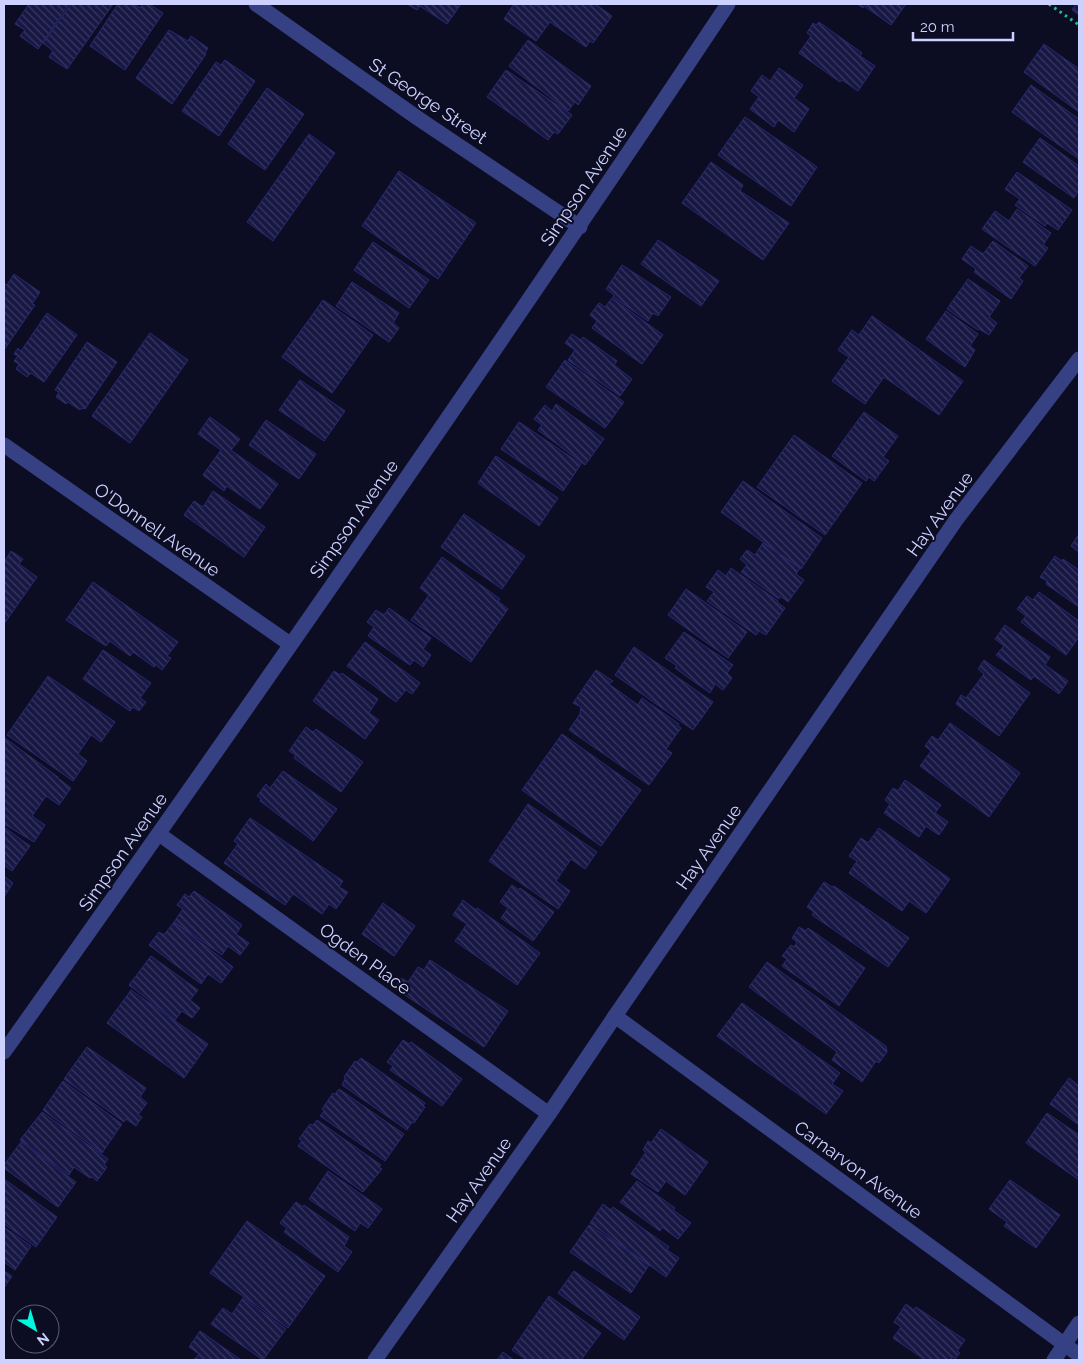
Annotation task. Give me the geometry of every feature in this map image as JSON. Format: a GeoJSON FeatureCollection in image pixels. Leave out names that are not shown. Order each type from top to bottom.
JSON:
{"type":"FeatureCollection","features":[{"type":"Feature","properties":{"kind":"street","name":"St George Street"},"geometry":{"type":"LineString","coordinates":[[256,4],[419,119],[580,226]]}},
{"type":"Feature","properties":{"kind":"street","name":"Simpson Avenue"},"geometry":{"type":"LineString","coordinates":[[4,1052],[159,834],[580,226],[728,4]]}},
{"type":"Feature","properties":{"kind":"street","name":"Hay Avenue"},"geometry":{"type":"LineString","coordinates":[[375,1360],[549,1114],[956,520],[1079,359]]}},
{"type":"Feature","properties":{"kind":"street","name":"O'Donnell Avenue"},"geometry":{"type":"LineString","coordinates":[[4,445],[290,644]]}},
{"type":"Feature","properties":{"kind":"street","name":"Ogden Place"},"geometry":{"type":"LineString","coordinates":[[159,834],[549,1114]]}},
{"type":"Feature","properties":{"kind":"street","name":"Carnarvon Avenue"},"geometry":{"type":"LineString","coordinates":[[615,1016],[1079,1355]]}},
{"type":"Feature","properties":{"kind":"street"},"geometry":{"type":"LineString","coordinates":[[1054,1360],[1079,1323]]}},
{"type":"Feature","properties":{"kind":"path"},"geometry":{"type":"LineString","coordinates":[[1049,4],[1079,25]]}},
{"type":"Feature","properties":{"kind":"building"},"geometry":{"type":"Polygon","coordinates":[[[29,4],[69,4],[38,49],[20,36],[25,30],[15,24],[29,4]]]}},
{"type":"Feature","properties":{"kind":"building"},"geometry":{"type":"Polygon","coordinates":[[[71,4],[113,4],[67,69],[49,57],[53,51],[43,43],[71,4]]]}},
{"type":"Feature","properties":{"kind":"building"},"geometry":{"type":"Polygon","coordinates":[[[118,4],[133,4],[140,8],[143,4],[149,4],[163,13],[125,70],[90,46],[118,4]]]}},
{"type":"Feature","properties":{"kind":"building"},"geometry":{"type":"Polygon","coordinates":[[[407,4],[461,4],[447,24],[420,6],[417,10],[407,4]]]}},
{"type":"Feature","properties":{"kind":"building"},"geometry":{"type":"Polygon","coordinates":[[[514,4],[533,4],[536,6],[537,4],[595,4],[612,16],[593,43],[590,41],[586,47],[550,22],[536,41],[504,19],[514,4]]]}},
{"type":"Feature","properties":{"kind":"building"},"geometry":{"type":"Polygon","coordinates":[[[857,4],[906,4],[891,25],[864,6],[863,8],[857,4]]]}},
{"type":"Feature","properties":{"kind":"building"},"geometry":{"type":"Polygon","coordinates":[[[1076,4],[1079,4],[1079,15],[1072,10],[1076,4]]]}},
{"type":"Feature","properties":{"kind":"building"},"geometry":{"type":"Polygon","coordinates":[[[819,22],[862,53],[860,56],[875,66],[858,91],[842,80],[840,82],[799,53],[811,36],[807,33],[813,23],[816,25],[819,22]]]}},
{"type":"Feature","properties":{"kind":"building"},"geometry":{"type":"Polygon","coordinates":[[[169,30],[188,41],[191,36],[208,48],[206,54],[172,104],[136,78],[169,30]]]}},
{"type":"Feature","properties":{"kind":"building"},"geometry":{"type":"Polygon","coordinates":[[[528,40],[591,86],[578,105],[575,102],[568,111],[509,66],[528,40]]]}},
{"type":"Feature","properties":{"kind":"building"},"geometry":{"type":"Polygon","coordinates":[[[1044,44],[1079,69],[1079,112],[1024,72],[1044,44]]]}},
{"type":"Feature","properties":{"kind":"building"},"geometry":{"type":"Polygon","coordinates":[[[225,60],[255,81],[219,136],[182,111],[216,62],[221,65],[225,60]]]}},
{"type":"Feature","properties":{"kind":"building"},"geometry":{"type":"Polygon","coordinates":[[[779,68],[803,85],[794,98],[809,109],[794,132],[778,120],[774,127],[750,109],[759,97],[751,91],[762,75],[770,81],[779,68]]]}},
{"type":"Feature","properties":{"kind":"building"},"geometry":{"type":"Polygon","coordinates":[[[506,70],[572,115],[558,134],[554,132],[548,140],[487,97],[506,70]]]}},
{"type":"Feature","properties":{"kind":"building"},"geometry":{"type":"Polygon","coordinates":[[[1031,85],[1079,119],[1079,159],[1012,112],[1031,85]]]}},
{"type":"Feature","properties":{"kind":"building"},"geometry":{"type":"Polygon","coordinates":[[[267,88],[304,114],[265,170],[228,144],[267,88]]]}},
{"type":"Feature","properties":{"kind":"building"},"geometry":{"type":"Polygon","coordinates":[[[745,117],[817,167],[791,206],[718,155],[745,117]]]}},
{"type":"Feature","properties":{"kind":"building"},"geometry":{"type":"Polygon","coordinates":[[[309,134],[335,153],[273,241],[247,222],[309,134]]]}},
{"type":"Feature","properties":{"kind":"building"},"geometry":{"type":"Polygon","coordinates":[[[1040,138],[1079,166],[1079,190],[1074,198],[1023,162],[1040,138]]]}},
{"type":"Feature","properties":{"kind":"building"},"geometry":{"type":"Polygon","coordinates":[[[711,162],[743,185],[740,191],[789,223],[763,260],[682,203],[711,162]]]}},
{"type":"Feature","properties":{"kind":"building"},"geometry":{"type":"Polygon","coordinates":[[[399,171],[476,223],[438,279],[362,226],[399,171]]]}},
{"type":"Feature","properties":{"kind":"building"},"geometry":{"type":"Polygon","coordinates":[[[1017,172],[1072,210],[1058,230],[1047,223],[1045,226],[1015,205],[1020,199],[1005,189],[1017,172]]]}},
{"type":"Feature","properties":{"kind":"building"},"geometry":{"type":"Polygon","coordinates":[[[1017,209],[1051,233],[1043,245],[1048,248],[1035,266],[982,229],[995,211],[1009,221],[1017,209]]]}},
{"type":"Feature","properties":{"kind":"building"},"geometry":{"type":"Polygon","coordinates":[[[658,240],[719,281],[701,306],[641,264],[658,240]]]}},
{"type":"Feature","properties":{"kind":"building"},"geometry":{"type":"Polygon","coordinates":[[[993,241],[1028,266],[1019,278],[1023,281],[1011,299],[974,272],[976,269],[962,259],[971,246],[983,254],[993,241]]]}},
{"type":"Feature","properties":{"kind":"building"},"geometry":{"type":"Polygon","coordinates":[[[373,242],[429,280],[409,308],[354,270],[373,242]]]}},
{"type":"Feature","properties":{"kind":"building"},"geometry":{"type":"Polygon","coordinates":[[[622,265],[671,297],[658,316],[653,313],[648,321],[613,297],[614,295],[606,289],[622,265]]]}},
{"type":"Feature","properties":{"kind":"building"},"geometry":{"type":"Polygon","coordinates":[[[14,274],[40,292],[32,304],[35,305],[4,350],[4,286],[5,284],[7,285],[14,274]]]}},
{"type":"Feature","properties":{"kind":"building"},"geometry":{"type":"Polygon","coordinates":[[[968,279],[1000,301],[989,317],[997,323],[989,335],[978,330],[947,309],[968,279]]]}},
{"type":"Feature","properties":{"kind":"building"},"geometry":{"type":"Polygon","coordinates":[[[352,282],[399,313],[393,323],[399,328],[389,342],[336,306],[352,282]]]}},
{"type":"Feature","properties":{"kind":"building"},"geometry":{"type":"Polygon","coordinates":[[[612,298],[663,335],[642,364],[592,328],[597,321],[590,315],[599,303],[605,307],[612,298]]]}},
{"type":"Feature","properties":{"kind":"building"},"geometry":{"type":"Polygon","coordinates":[[[323,300],[373,335],[332,393],[282,357],[323,300]]]}},
{"type":"Feature","properties":{"kind":"building"},"geometry":{"type":"Polygon","coordinates":[[[946,311],[978,334],[970,346],[975,350],[965,367],[926,339],[946,311]]]}},
{"type":"Feature","properties":{"kind":"building"},"geometry":{"type":"Polygon","coordinates":[[[47,313],[77,335],[44,382],[31,373],[27,377],[16,369],[19,364],[14,361],[18,356],[14,354],[18,348],[21,351],[47,313]]]}},
{"type":"Feature","properties":{"kind":"building"},"geometry":{"type":"Polygon","coordinates":[[[872,316],[963,381],[939,415],[884,377],[865,404],[832,381],[849,357],[838,350],[852,330],[859,335],[872,316]]]}},
{"type":"Feature","properties":{"kind":"building"},"geometry":{"type":"Polygon","coordinates":[[[150,333],[188,360],[130,443],[92,416],[150,333]]]}},
{"type":"Feature","properties":{"kind":"building"},"geometry":{"type":"Polygon","coordinates":[[[572,334],[581,340],[583,337],[617,361],[614,365],[632,379],[620,396],[568,360],[575,350],[565,343],[572,334]]]}},
{"type":"Feature","properties":{"kind":"building"},"geometry":{"type":"Polygon","coordinates":[[[87,342],[117,362],[85,409],[82,408],[80,410],[56,397],[59,392],[55,390],[87,342]]]}},
{"type":"Feature","properties":{"kind":"building"},"geometry":{"type":"Polygon","coordinates":[[[565,360],[624,402],[605,428],[546,387],[565,360]]]}},
{"type":"Feature","properties":{"kind":"building"},"geometry":{"type":"Polygon","coordinates":[[[300,380],[345,411],[324,441],[279,410],[300,380]]]}},
{"type":"Feature","properties":{"kind":"building"},"geometry":{"type":"Polygon","coordinates":[[[556,404],[604,439],[585,465],[538,430],[542,425],[534,419],[545,405],[552,411],[556,404]]]}},
{"type":"Feature","properties":{"kind":"building"},"geometry":{"type":"Polygon","coordinates":[[[864,412],[898,436],[883,457],[889,461],[874,481],[869,477],[866,481],[832,456],[864,412]]]}},
{"type":"Feature","properties":{"kind":"building"},"geometry":{"type":"Polygon","coordinates":[[[210,417],[240,439],[231,450],[278,484],[260,509],[227,486],[224,491],[203,475],[221,450],[198,434],[210,417]]]}},
{"type":"Feature","properties":{"kind":"building"},"geometry":{"type":"Polygon","coordinates":[[[266,420],[316,454],[299,479],[249,445],[266,420]]]}},
{"type":"Feature","properties":{"kind":"building"},"geometry":{"type":"Polygon","coordinates":[[[519,422],[581,464],[563,491],[501,449],[519,422]]]}},
{"type":"Feature","properties":{"kind":"building"},"geometry":{"type":"Polygon","coordinates":[[[794,435],[862,483],[825,535],[757,487],[794,435]]]}},
{"type":"Feature","properties":{"kind":"building"},"geometry":{"type":"Polygon","coordinates":[[[496,456],[558,498],[539,526],[478,483],[496,456]]]}},
{"type":"Feature","properties":{"kind":"building"},"geometry":{"type":"Polygon","coordinates":[[[743,481],[822,538],[801,569],[721,512],[743,481]]]}},
{"type":"Feature","properties":{"kind":"building"},"geometry":{"type":"Polygon","coordinates":[[[213,491],[265,527],[244,557],[184,515],[194,501],[203,507],[213,491]]]}},
{"type":"Feature","properties":{"kind":"building"},"geometry":{"type":"Polygon","coordinates":[[[464,514],[525,556],[502,589],[441,547],[464,514]]]}},
{"type":"Feature","properties":{"kind":"building"},"geometry":{"type":"Polygon","coordinates":[[[1079,534],[1079,552],[1071,546],[1079,534]]]}},
{"type":"Feature","properties":{"kind":"building"},"geometry":{"type":"Polygon","coordinates":[[[763,543],[800,568],[796,574],[804,580],[788,602],[780,596],[779,599],[741,572],[747,565],[740,559],[747,550],[755,555],[763,543]]]}},
{"type":"Feature","properties":{"kind":"building"},"geometry":{"type":"Polygon","coordinates":[[[11,551],[23,559],[19,564],[37,577],[4,624],[4,562],[11,551]]]}},
{"type":"Feature","properties":{"kind":"building"},"geometry":{"type":"Polygon","coordinates":[[[1055,556],[1079,570],[1079,607],[1046,584],[1047,581],[1040,577],[1055,556]]]}},
{"type":"Feature","properties":{"kind":"building"},"geometry":{"type":"Polygon","coordinates":[[[442,557],[500,599],[498,601],[508,609],[471,662],[411,620],[429,595],[420,588],[442,557]]]}},
{"type":"Feature","properties":{"kind":"building"},"geometry":{"type":"Polygon","coordinates":[[[731,568],[785,608],[766,635],[759,631],[756,635],[707,601],[714,592],[706,587],[718,570],[726,576],[731,568]]]}},
{"type":"Feature","properties":{"kind":"building"},"geometry":{"type":"Polygon","coordinates":[[[93,582],[178,642],[167,656],[171,658],[162,670],[156,665],[154,667],[133,652],[130,656],[110,641],[106,646],[66,620],[93,582]]]}},
{"type":"Feature","properties":{"kind":"building"},"geometry":{"type":"Polygon","coordinates":[[[686,589],[747,632],[728,658],[668,615],[686,589]]]}},
{"type":"Feature","properties":{"kind":"building"},"geometry":{"type":"Polygon","coordinates":[[[1039,592],[1079,621],[1079,637],[1066,655],[1021,622],[1026,616],[1017,609],[1027,596],[1033,600],[1039,592]]]}},
{"type":"Feature","properties":{"kind":"building"},"geometry":{"type":"Polygon","coordinates":[[[389,608],[431,638],[423,649],[431,655],[423,667],[414,660],[410,665],[368,636],[374,627],[367,622],[376,610],[384,615],[389,608]]]}},
{"type":"Feature","properties":{"kind":"building"},"geometry":{"type":"Polygon","coordinates":[[[1005,625],[1050,657],[1045,665],[1068,681],[1059,694],[1034,676],[1031,680],[996,655],[1004,646],[995,639],[1005,625]]]}},
{"type":"Feature","properties":{"kind":"building"},"geometry":{"type":"Polygon","coordinates":[[[684,632],[733,665],[727,673],[732,678],[723,690],[715,684],[710,693],[675,668],[677,666],[665,658],[684,632]]]}},
{"type":"Feature","properties":{"kind":"building"},"geometry":{"type":"Polygon","coordinates":[[[365,642],[420,683],[412,694],[406,690],[396,702],[347,666],[365,642]]]}},
{"type":"Feature","properties":{"kind":"building"},"geometry":{"type":"Polygon","coordinates":[[[634,647],[713,702],[693,730],[615,675],[634,647]]]}},
{"type":"Feature","properties":{"kind":"building"},"geometry":{"type":"Polygon","coordinates":[[[103,650],[151,683],[140,698],[146,702],[139,711],[133,707],[130,711],[83,679],[103,650]]]}},
{"type":"Feature","properties":{"kind":"building"},"geometry":{"type":"Polygon","coordinates":[[[984,660],[1030,693],[999,736],[956,704],[961,695],[966,698],[984,674],[978,669],[984,660]]]}},
{"type":"Feature","properties":{"kind":"building"},"geometry":{"type":"Polygon","coordinates":[[[596,670],[613,681],[609,684],[638,705],[642,698],[679,724],[678,726],[681,728],[666,749],[672,753],[649,785],[569,730],[580,714],[581,707],[573,703],[596,670]]]}},
{"type":"Feature","properties":{"kind":"building"},"geometry":{"type":"Polygon","coordinates":[[[334,671],[340,675],[342,673],[378,699],[369,713],[379,720],[365,739],[313,701],[334,671]]]}},
{"type":"Feature","properties":{"kind":"building"},"geometry":{"type":"Polygon","coordinates":[[[48,676],[115,722],[101,742],[91,735],[78,754],[87,761],[73,781],[7,735],[48,676]]]}},
{"type":"Feature","properties":{"kind":"building"},"geometry":{"type":"Polygon","coordinates":[[[950,723],[1020,773],[989,817],[920,766],[931,751],[925,746],[932,736],[938,740],[950,723]]]}},
{"type":"Feature","properties":{"kind":"building"},"geometry":{"type":"Polygon","coordinates":[[[306,727],[313,732],[316,729],[363,762],[341,792],[294,758],[296,755],[289,751],[306,727]]]}},
{"type":"Feature","properties":{"kind":"building"},"geometry":{"type":"Polygon","coordinates":[[[562,734],[641,790],[601,846],[522,790],[562,734]]]}},
{"type":"Feature","properties":{"kind":"building"},"geometry":{"type":"Polygon","coordinates":[[[5,738],[71,788],[59,805],[46,796],[32,816],[45,825],[34,842],[4,824],[5,738]]]}},
{"type":"Feature","properties":{"kind":"building"},"geometry":{"type":"Polygon","coordinates":[[[283,771],[337,809],[313,841],[260,801],[261,799],[257,796],[266,784],[270,788],[283,771]]]}},
{"type":"Feature","properties":{"kind":"building"},"geometry":{"type":"Polygon","coordinates":[[[905,780],[941,805],[935,813],[948,822],[939,835],[926,826],[919,837],[884,813],[890,804],[885,800],[893,788],[898,791],[905,780]]]}},
{"type":"Feature","properties":{"kind":"building"},"geometry":{"type":"Polygon","coordinates":[[[528,804],[597,852],[585,869],[571,859],[556,881],[570,891],[558,909],[489,861],[528,804]]]}},
{"type":"Feature","properties":{"kind":"building"},"geometry":{"type":"Polygon","coordinates":[[[250,818],[343,881],[339,887],[348,892],[336,909],[329,904],[322,914],[293,894],[285,905],[224,863],[238,844],[234,841],[250,818]]]}},
{"type":"Feature","properties":{"kind":"building"},"geometry":{"type":"Polygon","coordinates":[[[4,827],[30,846],[12,871],[4,865],[4,827]]]}},
{"type":"Feature","properties":{"kind":"building"},"geometry":{"type":"Polygon","coordinates":[[[879,828],[950,879],[926,913],[909,901],[902,911],[849,873],[857,861],[849,856],[861,838],[868,843],[879,828]]]}},
{"type":"Feature","properties":{"kind":"building"},"geometry":{"type":"Polygon","coordinates":[[[4,876],[13,883],[4,897],[4,876]]]}},
{"type":"Feature","properties":{"kind":"building"},"geometry":{"type":"Polygon","coordinates":[[[824,882],[832,887],[834,886],[909,938],[888,967],[812,915],[814,912],[807,907],[824,882]]]}},
{"type":"Feature","properties":{"kind":"building"},"geometry":{"type":"Polygon","coordinates":[[[512,885],[519,890],[520,888],[554,912],[533,941],[501,918],[508,908],[500,902],[512,885]]]}},
{"type":"Feature","properties":{"kind":"building"},"geometry":{"type":"Polygon","coordinates":[[[194,891],[242,925],[236,934],[249,943],[240,955],[228,946],[222,955],[174,922],[183,909],[177,905],[185,894],[189,897],[194,891]]]}},
{"type":"Feature","properties":{"kind":"building"},"geometry":{"type":"Polygon","coordinates":[[[463,900],[540,953],[517,985],[455,941],[467,924],[453,915],[463,900]]]}},
{"type":"Feature","properties":{"kind":"building"},"geometry":{"type":"Polygon","coordinates":[[[383,903],[415,926],[394,956],[362,934],[383,903]]]}},
{"type":"Feature","properties":{"kind":"building"},"geometry":{"type":"Polygon","coordinates":[[[174,922],[233,967],[221,983],[208,974],[201,984],[149,945],[159,932],[164,935],[174,922]]]}},
{"type":"Feature","properties":{"kind":"building"},"geometry":{"type":"Polygon","coordinates":[[[799,927],[806,931],[808,928],[865,968],[839,1006],[782,966],[787,959],[782,956],[791,945],[794,947],[797,942],[792,938],[799,927]]]}},
{"type":"Feature","properties":{"kind":"building"},"geometry":{"type":"Polygon","coordinates":[[[151,956],[198,990],[190,1000],[200,1008],[192,1018],[182,1011],[175,1020],[129,985],[151,956]]]}},
{"type":"Feature","properties":{"kind":"building"},"geometry":{"type":"Polygon","coordinates":[[[430,960],[508,1011],[484,1047],[394,988],[401,978],[408,982],[418,967],[424,970],[430,960]]]}},
{"type":"Feature","properties":{"kind":"building"},"geometry":{"type":"Polygon","coordinates":[[[767,962],[886,1046],[887,1052],[879,1063],[876,1061],[862,1082],[832,1060],[837,1052],[749,987],[767,962]]]}},
{"type":"Feature","properties":{"kind":"building"},"geometry":{"type":"Polygon","coordinates":[[[131,990],[208,1044],[184,1078],[107,1023],[131,990]]]}},
{"type":"Feature","properties":{"kind":"building"},"geometry":{"type":"Polygon","coordinates":[[[742,1003],[840,1073],[832,1084],[843,1091],[826,1114],[717,1036],[742,1003]]]}},
{"type":"Feature","properties":{"kind":"building"},"geometry":{"type":"Polygon","coordinates":[[[403,1040],[409,1044],[411,1042],[462,1079],[442,1106],[390,1070],[393,1066],[387,1062],[403,1040]]]}},
{"type":"Feature","properties":{"kind":"building"},"geometry":{"type":"Polygon","coordinates":[[[87,1047],[146,1088],[140,1097],[147,1103],[138,1115],[142,1117],[136,1126],[126,1119],[124,1122],[64,1079],[87,1047]]]}},
{"type":"Feature","properties":{"kind":"building"},"geometry":{"type":"Polygon","coordinates":[[[361,1058],[425,1103],[423,1106],[425,1107],[407,1130],[342,1085],[344,1077],[355,1061],[357,1062],[361,1058]]]}},
{"type":"Feature","properties":{"kind":"building"},"geometry":{"type":"Polygon","coordinates":[[[1069,1078],[1079,1086],[1079,1125],[1050,1104],[1069,1078]]]}},
{"type":"Feature","properties":{"kind":"building"},"geometry":{"type":"Polygon","coordinates":[[[63,1081],[122,1124],[102,1153],[43,1110],[63,1081]]]}},
{"type":"Feature","properties":{"kind":"building"},"geometry":{"type":"Polygon","coordinates":[[[339,1089],[404,1134],[385,1161],[320,1116],[324,1111],[322,1109],[333,1093],[335,1094],[339,1089]]]}},
{"type":"Feature","properties":{"kind":"building"},"geometry":{"type":"Polygon","coordinates":[[[42,1112],[108,1159],[104,1165],[107,1167],[97,1181],[74,1167],[69,1175],[20,1140],[42,1112]]]}},
{"type":"Feature","properties":{"kind":"building"},"geometry":{"type":"Polygon","coordinates":[[[1047,1113],[1079,1135],[1079,1180],[1026,1143],[1047,1113]]]}},
{"type":"Feature","properties":{"kind":"building"},"geometry":{"type":"Polygon","coordinates":[[[317,1120],[381,1165],[379,1167],[382,1169],[363,1192],[298,1146],[302,1141],[299,1139],[310,1124],[313,1125],[317,1120]]]}},
{"type":"Feature","properties":{"kind":"building"},"geometry":{"type":"Polygon","coordinates":[[[661,1129],[708,1162],[685,1195],[666,1181],[658,1192],[631,1174],[646,1152],[643,1150],[648,1141],[651,1143],[661,1129]]]}},
{"type":"Feature","properties":{"kind":"building"},"geometry":{"type":"Polygon","coordinates":[[[21,1142],[76,1182],[58,1207],[4,1168],[4,1165],[21,1142]]]}},
{"type":"Feature","properties":{"kind":"building"},"geometry":{"type":"Polygon","coordinates":[[[328,1171],[382,1209],[368,1228],[360,1223],[355,1231],[309,1199],[328,1171]]]}},
{"type":"Feature","properties":{"kind":"building"},"geometry":{"type":"Polygon","coordinates":[[[4,1179],[57,1217],[36,1247],[4,1224],[4,1179]]]}},
{"type":"Feature","properties":{"kind":"building"},"geometry":{"type":"Polygon","coordinates":[[[1010,1180],[1060,1215],[1036,1248],[1004,1226],[1007,1222],[989,1209],[1010,1180]]]}},
{"type":"Feature","properties":{"kind":"building"},"geometry":{"type":"Polygon","coordinates":[[[637,1181],[675,1208],[673,1210],[691,1223],[678,1239],[662,1227],[660,1231],[620,1202],[637,1181]]]}},
{"type":"Feature","properties":{"kind":"building"},"geometry":{"type":"Polygon","coordinates":[[[296,1202],[303,1207],[304,1205],[349,1237],[344,1246],[352,1252],[338,1272],[284,1232],[287,1228],[280,1223],[296,1202]]]}},
{"type":"Feature","properties":{"kind":"building"},"geometry":{"type":"Polygon","coordinates":[[[603,1204],[611,1210],[613,1207],[669,1247],[667,1250],[679,1258],[666,1277],[590,1223],[603,1204]]]}},
{"type":"Feature","properties":{"kind":"building"},"geometry":{"type":"Polygon","coordinates":[[[247,1221],[325,1276],[288,1328],[210,1273],[247,1221]]]}},
{"type":"Feature","properties":{"kind":"building"},"geometry":{"type":"Polygon","coordinates":[[[589,1225],[649,1265],[631,1293],[570,1252],[589,1225]]]}},
{"type":"Feature","properties":{"kind":"building"},"geometry":{"type":"Polygon","coordinates":[[[4,1227],[31,1246],[15,1270],[4,1262],[4,1227]]]}},
{"type":"Feature","properties":{"kind":"building"},"geometry":{"type":"Polygon","coordinates":[[[4,1271],[12,1276],[4,1288],[4,1271]]]}},
{"type":"Feature","properties":{"kind":"building"},"geometry":{"type":"Polygon","coordinates":[[[574,1271],[640,1317],[624,1340],[558,1293],[574,1271]]]}},
{"type":"Feature","properties":{"kind":"building"},"geometry":{"type":"Polygon","coordinates":[[[549,1296],[601,1333],[581,1360],[527,1360],[512,1350],[549,1296]]]}},
{"type":"Feature","properties":{"kind":"building"},"geometry":{"type":"Polygon","coordinates":[[[243,1298],[286,1329],[263,1360],[211,1324],[223,1308],[232,1314],[243,1298]]]}},
{"type":"Feature","properties":{"kind":"building"},"geometry":{"type":"Polygon","coordinates":[[[906,1304],[914,1310],[916,1307],[965,1340],[957,1351],[960,1353],[955,1359],[953,1357],[950,1360],[925,1360],[893,1338],[901,1327],[894,1322],[906,1304]]]}},
{"type":"Feature","properties":{"kind":"building"},"geometry":{"type":"Polygon","coordinates":[[[200,1331],[241,1360],[194,1360],[199,1354],[189,1347],[200,1331]]]}},
{"type":"Feature","properties":{"kind":"building"},"geometry":{"type":"Polygon","coordinates":[[[503,1352],[514,1360],[497,1360],[503,1352]]]}}]}
